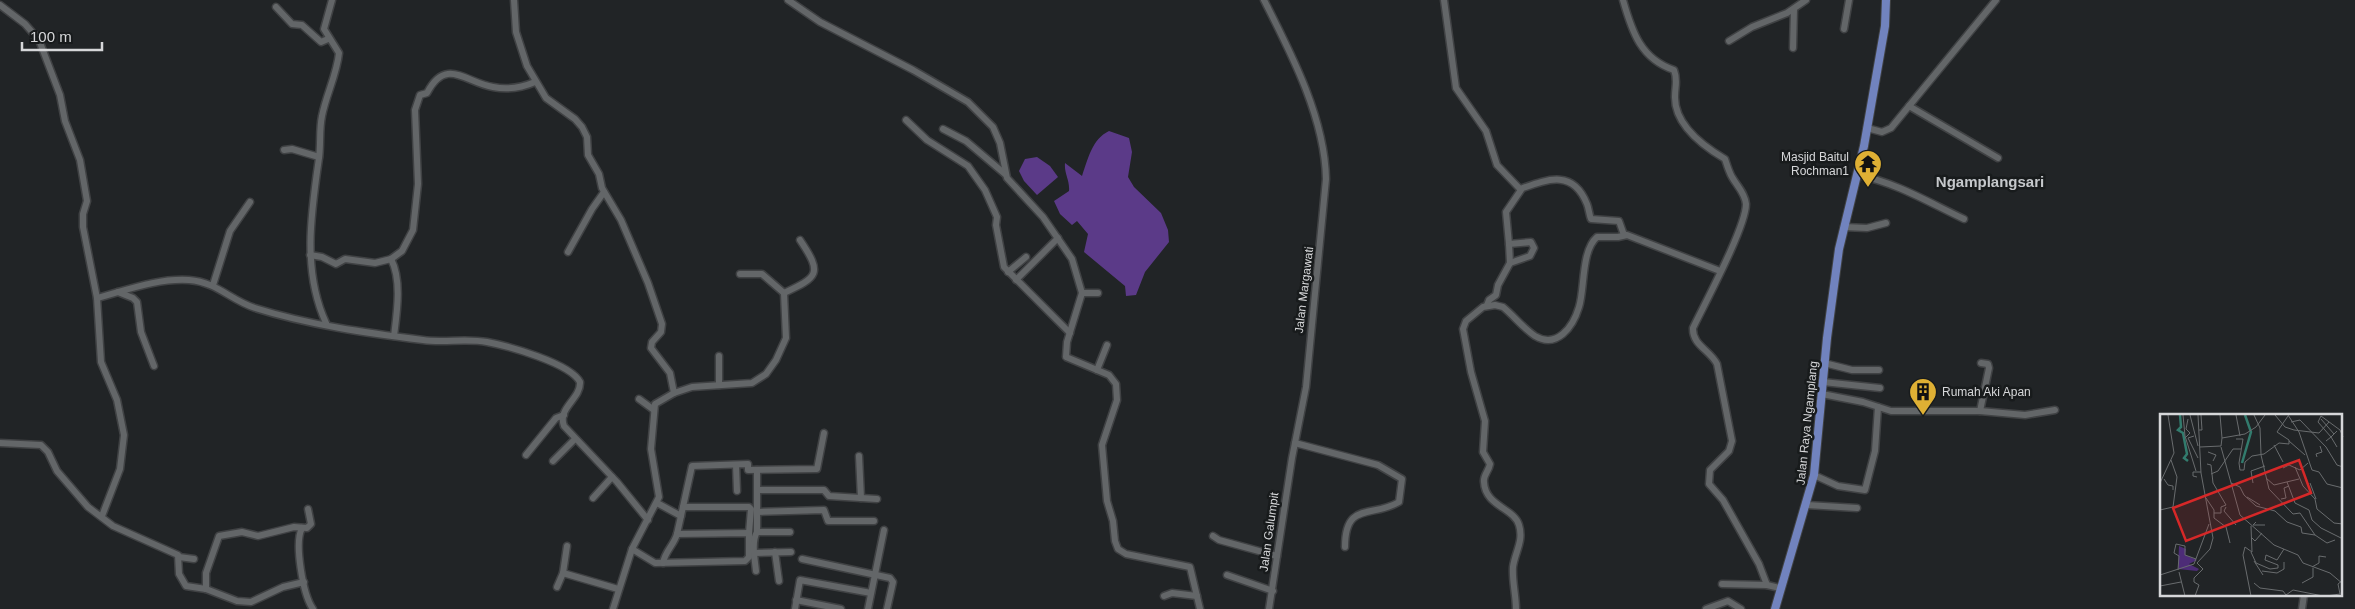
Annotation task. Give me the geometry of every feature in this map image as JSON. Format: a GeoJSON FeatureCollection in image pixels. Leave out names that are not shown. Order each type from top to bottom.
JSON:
{"type":"FeatureCollection","features":[{"type":"Feature","properties":{"kind":"main road","name":"Jalan Raya Ngamplang"},"geometry":{"type":"LineString","coordinates":[[1775,609],[1814,476],[1824,363],[1834,280],[1867,128],[1882,42],[1886,0]]}},
{"type":"Feature","properties":{"kind":"street"},"geometry":{"type":"LineString","coordinates":[[326,323],[316,301],[310,255],[314,179],[320,156],[322,116],[339,53],[328,39],[324,26],[332,0]]}},
{"type":"Feature","properties":{"kind":"street"},"geometry":{"type":"LineString","coordinates":[[514,0],[518,41],[535,82],[546,98],[581,124],[587,137],[588,155],[599,174],[604,192],[621,220],[648,283],[662,324],[661,330],[652,342],[651,348],[666,365],[674,393]]}},
{"type":"Feature","properties":{"kind":"street"},"geometry":{"type":"LineString","coordinates":[[788,0],[820,22],[913,70],[976,109],[996,132],[1005,174]]}},
{"type":"Feature","properties":{"kind":"street","name":"Jalan Margawati"},"geometry":{"type":"LineString","coordinates":[[1264,0],[1295,64],[1323,145],[1326,164],[1325,199],[1310,329],[1309,363],[1292,458]]}},
{"type":"Feature","properties":{"kind":"street"},"geometry":{"type":"LineString","coordinates":[[1444,0],[1456,88],[1486,131],[1498,168],[1520,189]]}},
{"type":"Feature","properties":{"kind":"street"},"geometry":{"type":"LineString","coordinates":[[1623,0],[1627,16],[1648,56],[1659,64],[1674,70],[1678,80],[1674,95],[1676,114],[1706,148],[1725,159],[1731,176],[1740,187],[1746,203],[1744,220],[1718,272],[1693,332],[1696,341],[1711,353],[1717,364],[1732,441],[1729,451],[1712,466],[1708,481],[1723,500],[1758,564],[1767,585]]}},
{"type":"Feature","properties":{"kind":"street"},"geometry":{"type":"LineString","coordinates":[[1729,41],[1753,27],[1794,9],[1805,0]]}},
{"type":"Feature","properties":{"kind":"street"},"geometry":{"type":"LineString","coordinates":[[1844,29],[1849,0]]}},
{"type":"Feature","properties":{"kind":"street"},"geometry":{"type":"LineString","coordinates":[[1867,128],[1880,132],[1886,131],[1996,0]]}},
{"type":"Feature","properties":{"kind":"street"},"geometry":{"type":"LineString","coordinates":[[0,4],[25,24],[38,40],[60,95],[65,121],[80,160],[86,195],[84,227],[97,298],[101,362],[117,400],[124,435],[120,469],[102,516]]}},
{"type":"Feature","properties":{"kind":"street"},"geometry":{"type":"LineString","coordinates":[[276,7],[292,24],[302,25],[320,41],[328,39]]}},
{"type":"Feature","properties":{"kind":"street"},"geometry":{"type":"LineString","coordinates":[[1793,48],[1794,9]]}},
{"type":"Feature","properties":{"kind":"street"},"geometry":{"type":"LineString","coordinates":[[310,255],[322,257],[336,264],[345,259],[375,263],[391,259],[402,251],[412,230],[418,184],[415,110],[420,95],[427,93],[435,81],[447,73],[458,74],[491,87],[505,89],[535,82]]}},
{"type":"Feature","properties":{"kind":"street"},"geometry":{"type":"LineString","coordinates":[[1908,106],[1998,158]]}},
{"type":"Feature","properties":{"kind":"street"},"geometry":{"type":"LineString","coordinates":[[906,120],[927,140],[964,161],[982,183],[998,218],[996,225],[1002,261],[1008,272],[1070,333]]}},
{"type":"Feature","properties":{"kind":"street"},"geometry":{"type":"LineString","coordinates":[[943,129],[966,141],[1005,174],[1043,216],[1072,259],[1082,293],[1065,352],[1068,359],[1112,377],[1118,396],[1102,445],[1107,501],[1113,521],[1115,541],[1118,549],[1126,554],[1190,567],[1200,609]]}},
{"type":"Feature","properties":{"kind":"street"},"geometry":{"type":"LineString","coordinates":[[284,150],[292,149],[320,156]]}},
{"type":"Feature","properties":{"kind":"street"},"geometry":{"type":"LineString","coordinates":[[1858,175],[1902,188],[1964,219]]}},
{"type":"Feature","properties":{"kind":"street"},"geometry":{"type":"LineString","coordinates":[[1520,189],[1543,180],[1567,181],[1581,192],[1591,219],[1619,221],[1623,234]]}},
{"type":"Feature","properties":{"kind":"street"},"geometry":{"type":"LineString","coordinates":[[1516,609],[1513,568],[1520,543],[1520,528],[1516,518],[1496,505],[1484,485],[1483,480],[1490,468],[1483,452],[1484,421],[1471,372],[1463,331],[1466,321],[1486,306],[1489,300],[1496,295],[1498,285],[1510,263],[1506,212],[1520,194],[1520,189]]}},
{"type":"Feature","properties":{"kind":"street"},"geometry":{"type":"LineString","coordinates":[[568,252],[590,212],[604,192]]}},
{"type":"Feature","properties":{"kind":"street"},"geometry":{"type":"LineString","coordinates":[[213,285],[230,231],[250,202]]}},
{"type":"Feature","properties":{"kind":"street"},"geometry":{"type":"LineString","coordinates":[[1844,228],[1867,228],[1886,223]]}},
{"type":"Feature","properties":{"kind":"street"},"geometry":{"type":"LineString","coordinates":[[1486,306],[1503,307],[1526,330],[1539,338],[1552,340],[1561,337],[1571,324],[1579,308],[1583,277],[1593,240],[1597,237],[1623,234],[1718,272]]}},
{"type":"Feature","properties":{"kind":"street"},"geometry":{"type":"LineString","coordinates":[[1016,280],[1058,238]]}},
{"type":"Feature","properties":{"kind":"street"},"geometry":{"type":"LineString","coordinates":[[784,293],[809,281],[814,274],[813,263],[800,240]]}},
{"type":"Feature","properties":{"kind":"street"},"geometry":{"type":"LineString","coordinates":[[1509,244],[1531,242],[1534,248],[1530,256],[1510,263]]}},
{"type":"Feature","properties":{"kind":"street"},"geometry":{"type":"LineString","coordinates":[[1008,272],[1026,257]]}},
{"type":"Feature","properties":{"kind":"street"},"geometry":{"type":"LineString","coordinates":[[391,259],[396,269],[398,301],[394,336]]}},
{"type":"Feature","properties":{"kind":"street"},"geometry":{"type":"LineString","coordinates":[[613,609],[632,549],[658,503],[660,489],[651,449],[656,403],[674,393],[692,387],[752,382],[760,378],[771,368],[787,333],[784,293],[762,274],[740,274]]}},
{"type":"Feature","properties":{"kind":"street"},"geometry":{"type":"LineString","coordinates":[[97,298],[172,280],[191,280],[213,285],[252,307],[302,321],[326,323],[425,341],[457,340],[487,342],[526,353],[552,363],[576,376],[580,382],[578,393],[564,415],[564,426],[612,477],[648,520]]}},
{"type":"Feature","properties":{"kind":"street"},"geometry":{"type":"LineString","coordinates":[[118,292],[137,302],[141,332],[154,366]]}},
{"type":"Feature","properties":{"kind":"street"},"geometry":{"type":"LineString","coordinates":[[1082,293],[1098,293]]}},
{"type":"Feature","properties":{"kind":"street"},"geometry":{"type":"LineString","coordinates":[[1097,370],[1107,345]]}},
{"type":"Feature","properties":{"kind":"street"},"geometry":{"type":"LineString","coordinates":[[719,356],[719,385]]}},
{"type":"Feature","properties":{"kind":"street"},"geometry":{"type":"LineString","coordinates":[[1824,363],[1852,370],[1879,370]]}},
{"type":"Feature","properties":{"kind":"street"},"geometry":{"type":"LineString","coordinates":[[1980,411],[1989,368],[1988,364],[1981,363]]}},
{"type":"Feature","properties":{"kind":"street"},"geometry":{"type":"LineString","coordinates":[[1823,382],[1880,388]]}},
{"type":"Feature","properties":{"kind":"street"},"geometry":{"type":"LineString","coordinates":[[1822,394],[1878,406],[1892,411],[1980,411],[2025,415],[2054,410]]}},
{"type":"Feature","properties":{"kind":"street"},"geometry":{"type":"LineString","coordinates":[[639,399],[654,410]]}},
{"type":"Feature","properties":{"kind":"street"},"geometry":{"type":"LineString","coordinates":[[1814,476],[1838,486],[1865,490],[1875,451],[1878,406]]}},
{"type":"Feature","properties":{"kind":"street"},"geometry":{"type":"LineString","coordinates":[[526,455],[556,418],[564,415]]}},
{"type":"Feature","properties":{"kind":"street"},"geometry":{"type":"LineString","coordinates":[[663,563],[677,534],[692,466],[748,464],[748,470],[816,469],[824,433]]}},
{"type":"Feature","properties":{"kind":"street"},"geometry":{"type":"LineString","coordinates":[[553,461],[576,439]]}},
{"type":"Feature","properties":{"kind":"street"},"geometry":{"type":"LineString","coordinates":[[1295,442],[1378,465],[1402,479],[1402,493],[1397,504],[1368,510],[1352,519],[1345,534],[1345,547]]}},
{"type":"Feature","properties":{"kind":"street"},"geometry":{"type":"LineString","coordinates":[[0,443],[35,444],[44,448],[61,476],[88,507],[113,526],[177,554],[179,557],[194,559]]}},
{"type":"Feature","properties":{"kind":"street"},"geometry":{"type":"LineString","coordinates":[[859,456],[861,498]]}},
{"type":"Feature","properties":{"kind":"street","name":"Jalan Galumpit"},"geometry":{"type":"LineString","coordinates":[[1269,609],[1292,458]]}},
{"type":"Feature","properties":{"kind":"street"},"geometry":{"type":"LineString","coordinates":[[736,465],[737,491]]}},
{"type":"Feature","properties":{"kind":"street"},"geometry":{"type":"LineString","coordinates":[[756,571],[754,536],[757,532],[757,470]]}},
{"type":"Feature","properties":{"kind":"street"},"geometry":{"type":"LineString","coordinates":[[593,498],[612,477]]}},
{"type":"Feature","properties":{"kind":"street"},"geometry":{"type":"LineString","coordinates":[[758,490],[824,490],[829,496],[877,499]]}},
{"type":"Feature","properties":{"kind":"street"},"geometry":{"type":"LineString","coordinates":[[658,503],[681,516]]}},
{"type":"Feature","properties":{"kind":"street"},"geometry":{"type":"LineString","coordinates":[[1807,505],[1857,508]]}},
{"type":"Feature","properties":{"kind":"street"},"geometry":{"type":"LineString","coordinates":[[632,549],[653,563],[746,561],[749,557],[749,507],[683,507]]}},
{"type":"Feature","properties":{"kind":"street"},"geometry":{"type":"LineString","coordinates":[[206,589],[206,573],[219,536],[242,532],[258,536],[294,528],[307,528],[310,524],[308,509]]}},
{"type":"Feature","properties":{"kind":"street"},"geometry":{"type":"LineString","coordinates":[[757,512],[824,510],[828,521],[874,521]]}},
{"type":"Feature","properties":{"kind":"street"},"geometry":{"type":"LineString","coordinates":[[302,528],[298,537],[304,582],[307,599],[313,609]]}},
{"type":"Feature","properties":{"kind":"street"},"geometry":{"type":"LineString","coordinates":[[868,609],[884,530]]}},
{"type":"Feature","properties":{"kind":"street"},"geometry":{"type":"LineString","coordinates":[[757,532],[790,532]]}},
{"type":"Feature","properties":{"kind":"street"},"geometry":{"type":"LineString","coordinates":[[677,534],[749,533]]}},
{"type":"Feature","properties":{"kind":"street"},"geometry":{"type":"LineString","coordinates":[[1213,536],[1219,540],[1277,556]]}},
{"type":"Feature","properties":{"kind":"street"},"geometry":{"type":"LineString","coordinates":[[557,587],[563,573],[567,546]]}},
{"type":"Feature","properties":{"kind":"street"},"geometry":{"type":"LineString","coordinates":[[775,552],[779,581]]}},
{"type":"Feature","properties":{"kind":"street"},"geometry":{"type":"LineString","coordinates":[[754,554],[791,552]]}},
{"type":"Feature","properties":{"kind":"street"},"geometry":{"type":"LineString","coordinates":[[179,557],[179,574],[184,584],[189,587],[206,589],[234,600],[251,602],[283,587],[304,582]]}},
{"type":"Feature","properties":{"kind":"street"},"geometry":{"type":"LineString","coordinates":[[802,559],[890,578],[893,582],[887,609]]}},
{"type":"Feature","properties":{"kind":"street"},"geometry":{"type":"LineString","coordinates":[[563,573],[618,589]]}},
{"type":"Feature","properties":{"kind":"street"},"geometry":{"type":"LineString","coordinates":[[1227,575],[1273,591]]}},
{"type":"Feature","properties":{"kind":"street"},"geometry":{"type":"LineString","coordinates":[[795,609],[800,580],[871,593]]}},
{"type":"Feature","properties":{"kind":"street"},"geometry":{"type":"LineString","coordinates":[[1722,584],[1781,585]]}},
{"type":"Feature","properties":{"kind":"street"},"geometry":{"type":"LineString","coordinates":[[1164,596],[1172,593],[1197,596]]}},
{"type":"Feature","properties":{"kind":"street"},"geometry":{"type":"LineString","coordinates":[[2302,609],[2304,596]]}},
{"type":"Feature","properties":{"kind":"street"},"geometry":{"type":"LineString","coordinates":[[796,600],[841,609]]}},
{"type":"Feature","properties":{"kind":"street"},"geometry":{"type":"LineString","coordinates":[[1706,609],[1728,602],[1741,609]]}},
{"type":"Feature","properties":{"kind":"shaded area"},"geometry":{"type":"Polygon","coordinates":[[[1109,131],[1129,138],[1132,152],[1128,177],[1134,187],[1161,213],[1168,230],[1169,242],[1145,272],[1136,295],[1126,296],[1125,286],[1084,252],[1088,234],[1077,221],[1072,225],[1060,214],[1054,201],[1069,191],[1065,163],[1082,176],[1089,156],[1098,139],[1109,131]]]}},
{"type":"Feature","properties":{"kind":"shaded area"},"geometry":{"type":"Polygon","coordinates":[[[1037,157],[1050,166],[1058,177],[1037,195],[1024,181],[1019,171],[1025,159],[1037,157]]]}},
{"type":"Feature","properties":{"kind":"place","name":"Masjid Baitul Rochman1"},"geometry":{"type":"Point","coordinates":[1868,188]}},
{"type":"Feature","properties":{"kind":"place","name":"Rumah Aki Apan"},"geometry":{"type":"Point","coordinates":[1923,416]}},
{"type":"Feature","properties":{"kind":"district","name":"Ngamplangsari"},"geometry":{"type":"Point","coordinates":[1990,182]}}]}
